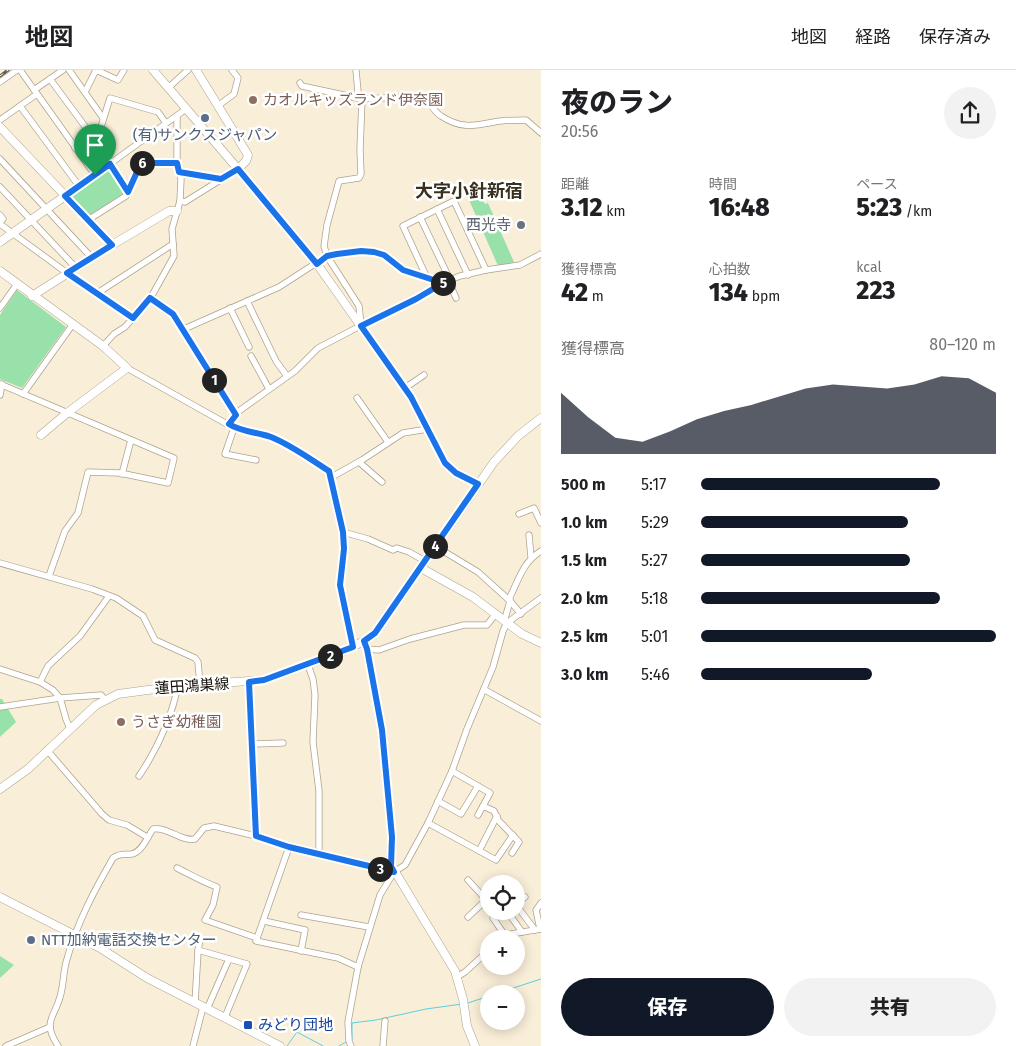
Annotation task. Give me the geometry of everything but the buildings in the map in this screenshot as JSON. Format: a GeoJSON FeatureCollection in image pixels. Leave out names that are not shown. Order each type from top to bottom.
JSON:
{"type":"FeatureCollection","features":[{"type":"Feature","properties":{"kind":"street"},"geometry":{"type":"LineString","coordinates":[[0,82],[19,70],[95,175]]}},
{"type":"Feature","properties":{"kind":"street"},"geometry":{"type":"LineString","coordinates":[[0,120],[63,70]]}},
{"type":"Feature","properties":{"kind":"street"},"geometry":{"type":"LineString","coordinates":[[69,70],[104,118]]}},
{"type":"Feature","properties":{"kind":"street"},"geometry":{"type":"LineString","coordinates":[[85,92],[96,70],[118,80],[124,70]]}},
{"type":"Feature","properties":{"kind":"street"},"geometry":{"type":"LineString","coordinates":[[153,70],[317,264],[405,388],[445,463],[456,473],[478,484]]}},
{"type":"Feature","properties":{"kind":"street"},"geometry":{"type":"LineString","coordinates":[[168,88],[188,70]]}},
{"type":"Feature","properties":{"kind":"street"},"geometry":{"type":"LineString","coordinates":[[180,201],[185,202],[238,169],[246,161],[248,155],[196,70]]}},
{"type":"Feature","properties":{"kind":"street"},"geometry":{"type":"LineString","coordinates":[[219,106],[234,94],[238,78],[232,70]]}},
{"type":"Feature","properties":{"kind":"street"},"geometry":{"type":"LineString","coordinates":[[356,70],[358,92],[362,98],[360,150],[362,174],[359,178],[339,181],[327,225],[324,246],[327,256],[359,306],[361,326]]}},
{"type":"Feature","properties":{"kind":"street"},"geometry":{"type":"LineString","coordinates":[[50,79],[92,136]]}},
{"type":"Feature","properties":{"kind":"street"},"geometry":{"type":"LineString","coordinates":[[300,83],[302,86],[362,98],[423,96],[440,116],[465,126],[472,127],[494,122],[526,120],[541,133]]}},
{"type":"Feature","properties":{"kind":"street"},"geometry":{"type":"LineString","coordinates":[[75,148],[100,130],[110,98],[158,112],[166,123]]}},
{"type":"Feature","properties":{"kind":"street"},"geometry":{"type":"LineString","coordinates":[[20,106],[79,186]]}},
{"type":"Feature","properties":{"kind":"street"},"geometry":{"type":"LineString","coordinates":[[0,242],[186,109]]}},
{"type":"Feature","properties":{"kind":"street"},"geometry":{"type":"LineString","coordinates":[[103,346],[114,334],[125,327],[150,298],[174,256],[172,229],[180,201],[181,179],[177,163],[177,116]]}},
{"type":"Feature","properties":{"kind":"street"},"geometry":{"type":"LineString","coordinates":[[0,127],[112,245]]}},
{"type":"Feature","properties":{"kind":"street"},"geometry":{"type":"LineString","coordinates":[[0,159],[92,258]]}},
{"type":"Feature","properties":{"kind":"street"},"geometry":{"type":"LineString","coordinates":[[88,220],[126,196],[141,163],[177,163]]}},
{"type":"Feature","properties":{"kind":"street"},"geometry":{"type":"LineString","coordinates":[[110,164],[128,192]]}},
{"type":"Feature","properties":{"kind":"street"},"geometry":{"type":"LineString","coordinates":[[179,172],[221,179]]}},
{"type":"Feature","properties":{"kind":"street"},"geometry":{"type":"LineString","coordinates":[[0,187],[76,268]]}},
{"type":"Feature","properties":{"kind":"street"},"geometry":{"type":"LineString","coordinates":[[428,278],[402,226],[454,201],[486,270]]}},
{"type":"Feature","properties":{"kind":"street"},"geometry":{"type":"LineString","coordinates":[[437,209],[468,275]]}},
{"type":"Feature","properties":{"kind":"street"},"geometry":{"type":"LineString","coordinates":[[32,296],[169,211],[177,211]]}},
{"type":"Feature","properties":{"kind":"street"},"geometry":{"type":"LineString","coordinates":[[0,215],[3,219],[0,223],[96,294],[133,318]]}},
{"type":"Feature","properties":{"kind":"street"},"geometry":{"type":"LineString","coordinates":[[420,217],[456,298]]}},
{"type":"Feature","properties":{"kind":"street"},"geometry":{"type":"LineString","coordinates":[[96,294],[173,244]]}},
{"type":"Feature","properties":{"kind":"street"},"geometry":{"type":"LineString","coordinates":[[184,329],[279,287],[327,256],[361,251],[374,252],[384,255],[403,270],[428,278],[447,281]]}},
{"type":"Feature","properties":{"kind":"street"},"geometry":{"type":"LineString","coordinates":[[256,460],[225,454],[236,415],[287,376],[318,348],[416,299],[447,281],[486,270],[520,265],[541,254]]}},
{"type":"Feature","properties":{"kind":"street"},"geometry":{"type":"LineString","coordinates":[[0,271],[103,346],[127,368],[232,426],[269,436],[286,444],[329,471],[343,532],[344,549],[340,585],[353,647]]}},
{"type":"Feature","properties":{"kind":"street"},"geometry":{"type":"LineString","coordinates":[[0,308],[17,284]]}},
{"type":"Feature","properties":{"kind":"street"},"geometry":{"type":"LineString","coordinates":[[150,298],[173,314],[236,415]]}},
{"type":"Feature","properties":{"kind":"street"},"geometry":{"type":"LineString","coordinates":[[247,300],[276,361],[287,376]]}},
{"type":"Feature","properties":{"kind":"street"},"geometry":{"type":"LineString","coordinates":[[230,308],[249,347]]}},
{"type":"Feature","properties":{"kind":"street"},"geometry":{"type":"LineString","coordinates":[[24,394],[74,324]]}},
{"type":"Feature","properties":{"kind":"street"},"geometry":{"type":"LineString","coordinates":[[251,356],[269,389]]}},
{"type":"Feature","properties":{"kind":"street"},"geometry":{"type":"LineString","coordinates":[[41,435],[127,368]]}},
{"type":"Feature","properties":{"kind":"street"},"geometry":{"type":"LineString","coordinates":[[405,388],[424,375]]}},
{"type":"Feature","properties":{"kind":"street"},"geometry":{"type":"LineString","coordinates":[[0,395],[1,384],[174,458],[168,483],[122,474],[88,472],[78,513],[65,532],[49,576]]}},
{"type":"Feature","properties":{"kind":"street"},"geometry":{"type":"LineString","coordinates":[[357,398],[388,442]]}},
{"type":"Feature","properties":{"kind":"street","name":"蓮田鴻巣線"},"geometry":{"type":"LineString","coordinates":[[0,789],[28,769],[70,729],[105,700],[128,691],[264,680],[353,647],[364,641],[375,633],[505,448],[541,418]]}},
{"type":"Feature","properties":{"kind":"street"},"geometry":{"type":"LineString","coordinates":[[330,478],[359,462],[403,433],[428,430]]}},
{"type":"Feature","properties":{"kind":"street"},"geometry":{"type":"LineString","coordinates":[[122,474],[131,440]]}},
{"type":"Feature","properties":{"kind":"street"},"geometry":{"type":"LineString","coordinates":[[359,462],[382,482]]}},
{"type":"Feature","properties":{"kind":"street"},"geometry":{"type":"LineString","coordinates":[[519,514],[534,508],[541,523]]}},
{"type":"Feature","properties":{"kind":"street"},"geometry":{"type":"LineString","coordinates":[[343,532],[368,539],[393,550],[397,548],[409,552],[522,634],[541,643]]}},
{"type":"Feature","properties":{"kind":"street"},"geometry":{"type":"LineString","coordinates":[[529,535],[531,557]]}},
{"type":"Feature","properties":{"kind":"street"},"geometry":{"type":"LineString","coordinates":[[435,546],[478,572],[510,601],[521,614]]}},
{"type":"Feature","properties":{"kind":"street"},"geometry":{"type":"LineString","coordinates":[[351,1046],[348,1022],[358,967],[380,895],[394,872],[405,865],[428,823],[452,771],[466,729],[485,690],[506,622],[510,597],[531,557],[541,551]]}},
{"type":"Feature","properties":{"kind":"street"},"geometry":{"type":"LineString","coordinates":[[0,562],[116,598],[143,616],[155,640],[195,658],[198,662],[200,685]]}},
{"type":"Feature","properties":{"kind":"street"},"geometry":{"type":"LineString","coordinates":[[40,682],[48,666],[80,636],[109,596]]}},
{"type":"Feature","properties":{"kind":"street"},"geometry":{"type":"LineString","coordinates":[[506,622],[521,614],[541,598]]}},
{"type":"Feature","properties":{"kind":"street"},"geometry":{"type":"LineString","coordinates":[[367,649],[379,650],[410,639],[464,625],[487,625],[495,615]]}},
{"type":"Feature","properties":{"kind":"street"},"geometry":{"type":"LineString","coordinates":[[364,641],[382,730],[392,837],[391,866],[409,893],[457,977],[464,999],[467,1026],[475,1046]]}},
{"type":"Feature","properties":{"kind":"street"},"geometry":{"type":"LineString","coordinates":[[308,664],[315,695],[313,742],[319,791],[319,855]]}},
{"type":"Feature","properties":{"kind":"street"},"geometry":{"type":"LineString","coordinates":[[0,669],[40,682],[52,690],[60,698],[70,729]]}},
{"type":"Feature","properties":{"kind":"street"},"geometry":{"type":"LineString","coordinates":[[249,682],[256,836]]}},
{"type":"Feature","properties":{"kind":"street"},"geometry":{"type":"LineString","coordinates":[[139,776],[160,741],[174,707],[178,686]]}},
{"type":"Feature","properties":{"kind":"street"},"geometry":{"type":"LineString","coordinates":[[485,690],[541,721]]}},
{"type":"Feature","properties":{"kind":"street"},"geometry":{"type":"LineString","coordinates":[[0,707],[60,698],[101,695],[105,700]]}},
{"type":"Feature","properties":{"kind":"street"},"geometry":{"type":"LineString","coordinates":[[252,744],[283,743]]}},
{"type":"Feature","properties":{"kind":"street"},"geometry":{"type":"LineString","coordinates":[[47,750],[102,814],[109,820],[127,826],[147,838]]}},
{"type":"Feature","properties":{"kind":"street"},"geometry":{"type":"LineString","coordinates":[[452,771],[490,793],[478,815]]}},
{"type":"Feature","properties":{"kind":"street"},"geometry":{"type":"LineString","coordinates":[[438,801],[460,814],[478,786]]}},
{"type":"Feature","properties":{"kind":"street"},"geometry":{"type":"LineString","coordinates":[[483,806],[494,811],[498,820],[519,842],[512,853]]}},
{"type":"Feature","properties":{"kind":"street"},"geometry":{"type":"LineString","coordinates":[[479,851],[497,816]]}},
{"type":"Feature","properties":{"kind":"street"},"geometry":{"type":"LineString","coordinates":[[428,823],[496,860],[513,834]]}},
{"type":"Feature","properties":{"kind":"street"},"geometry":{"type":"LineString","coordinates":[[58,1046],[51,1036],[50,1018],[60,997],[66,960],[85,910],[113,858],[119,854],[133,854],[139,850],[153,829],[160,828],[190,840],[196,839],[204,828],[210,826],[223,828],[319,855],[394,872]]}},
{"type":"Feature","properties":{"kind":"street"},"geometry":{"type":"LineString","coordinates":[[257,938],[289,847]]}},
{"type":"Feature","properties":{"kind":"street"},"geometry":{"type":"LineString","coordinates":[[177,868],[199,880],[217,886],[213,905],[205,920],[257,938],[256,941],[338,958],[358,967]]}},
{"type":"Feature","properties":{"kind":"street"},"geometry":{"type":"LineString","coordinates":[[468,880],[480,892]]}},
{"type":"Feature","properties":{"kind":"street"},"geometry":{"type":"LineString","coordinates":[[0,897],[75,934],[116,957],[147,978],[280,1046]]}},
{"type":"Feature","properties":{"kind":"street"},"geometry":{"type":"LineString","coordinates":[[539,930],[536,910],[541,903]]}},
{"type":"Feature","properties":{"kind":"street"},"geometry":{"type":"LineString","coordinates":[[468,918],[480,907]]}},
{"type":"Feature","properties":{"kind":"street"},"geometry":{"type":"LineString","coordinates":[[525,914],[539,930]]}},
{"type":"Feature","properties":{"kind":"street"},"geometry":{"type":"LineString","coordinates":[[301,915],[369,927]]}},
{"type":"Feature","properties":{"kind":"street"},"geometry":{"type":"LineString","coordinates":[[264,921],[306,930],[301,951]]}},
{"type":"Feature","properties":{"kind":"street"},"geometry":{"type":"LineString","coordinates":[[525,932],[539,930]]}},
{"type":"Feature","properties":{"kind":"street"},"geometry":{"type":"LineString","coordinates":[[195,1003],[200,939]]}},
{"type":"Feature","properties":{"kind":"street"},"geometry":{"type":"LineString","coordinates":[[198,950],[247,964],[225,1017]]}},
{"type":"Feature","properties":{"kind":"street"},"geometry":{"type":"LineString","coordinates":[[193,1046],[205,1008],[229,958]]}},
{"type":"Feature","properties":{"kind":"street"},"geometry":{"type":"LineString","coordinates":[[457,977],[480,958]]}},
{"type":"Feature","properties":{"kind":"street"},"geometry":{"type":"LineString","coordinates":[[383,1046],[385,1021]]}},
{"type":"Feature","properties":{"kind":"street"},"geometry":{"type":"LineString","coordinates":[[6,1046],[50,1027]]}},
{"type":"Feature","properties":{"kind":"green space"},"geometry":{"type":"Polygon","coordinates":[[[109,167],[125,191],[88,215],[71,194],[109,167]]]}},
{"type":"Feature","properties":{"kind":"green space"},"geometry":{"type":"Polygon","coordinates":[[[477,186],[485,204],[488,203],[514,262],[499,268],[465,191],[477,186]]]}},
{"type":"Feature","properties":{"kind":"green space"},"geometry":{"type":"Polygon","coordinates":[[[17,290],[66,327],[22,388],[0,379],[0,315],[17,290]]]}},
{"type":"Feature","properties":{"kind":"green space"},"geometry":{"type":"Polygon","coordinates":[[[0,699],[2,699],[16,722],[0,737],[0,699]]]}},
{"type":"Feature","properties":{"kind":"green space"},"geometry":{"type":"Polygon","coordinates":[[[0,956],[14,965],[0,978],[0,956]]]}},
{"type":"Feature","properties":{"kind":"waterway"},"geometry":{"type":"LineString","coordinates":[[523,985],[541,979]]}},
{"type":"Feature","properties":{"kind":"waterway"},"geometry":{"type":"LineString","coordinates":[[468,1003],[480,999]]}},
{"type":"Feature","properties":{"kind":"waterway"},"geometry":{"type":"LineString","coordinates":[[352,1039],[352,1023],[462,1004]]}},
{"type":"Feature","properties":{"kind":"waterway"},"geometry":{"type":"LineString","coordinates":[[287,1046],[297,1032],[323,1046]]}},
{"type":"Feature","properties":{"kind":"waterway"},"geometry":{"type":"LineString","coordinates":[[339,1046],[346,1042]]}},
{"type":"Feature","properties":{"kind":"railway"},"geometry":{"type":"LineString","coordinates":[[0,76],[8,70]]}},
{"type":"Feature","properties":{"kind":"place","name":"カオルキッズランド伊奈園"},"geometry":{"type":"Point","coordinates":[253,100]}},
{"type":"Feature","properties":{"kind":"place","name":"(有)サンクスジャパン"},"geometry":{"type":"Point","coordinates":[205,118]}},
{"type":"Feature","properties":{"kind":"place","name":"西光寺"},"geometry":{"type":"Point","coordinates":[521,225]}},
{"type":"Feature","properties":{"kind":"place","name":"うさぎ幼稚園"},"geometry":{"type":"Point","coordinates":[121,722]}},
{"type":"Feature","properties":{"kind":"place","name":"NTT加納電話交換センター"},"geometry":{"type":"Point","coordinates":[31,940]}},
{"type":"Feature","properties":{"kind":"place","name":"みどり団地"},"geometry":{"type":"Point","coordinates":[248,1025]}},
{"type":"Feature","properties":{"kind":"district","name":"大字小針新宿"},"geometry":{"type":"Point","coordinates":[469,191]}},
{"type":"Feature","properties":{"kind":"route"},"geometry":{"type":"LineString","coordinates":[[141,163],[177,163],[179,172],[221,179],[238,169],[317,264],[327,256],[361,251],[374,252],[384,255],[403,270],[443,283],[416,299],[361,326],[411,397],[445,463],[456,473],[478,484],[375,633],[364,641],[382,730],[392,837],[391,866],[394,872],[289,847],[256,836],[249,682],[264,680],[353,647],[340,585],[344,549],[343,532],[329,471],[286,444],[269,436],[234,428],[229,424],[236,415],[173,314],[150,298],[133,318],[67,273],[112,245],[65,196],[95,175],[110,164],[128,192],[141,163]]}}]}
